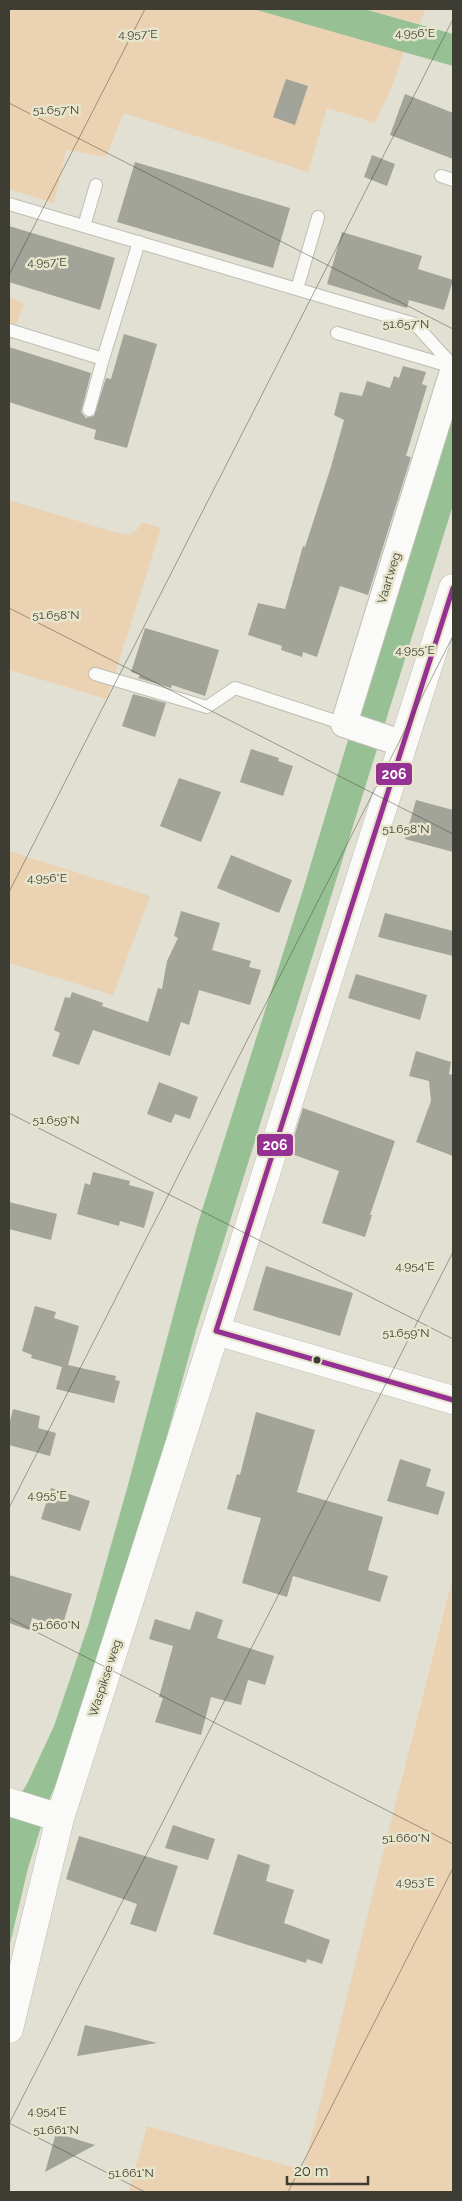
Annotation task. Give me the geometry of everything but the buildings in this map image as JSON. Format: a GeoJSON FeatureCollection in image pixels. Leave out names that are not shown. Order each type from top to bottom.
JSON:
{"type":"FeatureCollection","features":[{"type":"Feature","properties":{"kind":"street","name":"Vaartweg"},"geometry":{"type":"LineString","coordinates":[[348,726],[453,371]]}},
{"type":"Feature","properties":{"kind":"street"},"geometry":{"type":"LineString","coordinates":[[453,588],[392,740],[216,1331],[453,1400]]}},
{"type":"Feature","properties":{"kind":"street"},"geometry":{"type":"LineString","coordinates":[[348,726],[392,740]]}},
{"type":"Feature","properties":{"kind":"street","name":"Waspikse weg"},"geometry":{"type":"LineString","coordinates":[[9,2029],[60,1818],[216,1331]]}},
{"type":"Feature","properties":{"kind":"street"},"geometry":{"type":"LineString","coordinates":[[9,1802],[60,1818]]}},
{"type":"Feature","properties":{"kind":"lane"},"geometry":{"type":"LineString","coordinates":[[84,226],[96,185]]}},
{"type":"Feature","properties":{"kind":"lane"},"geometry":{"type":"LineString","coordinates":[[9,204],[415,324],[453,366]]}},
{"type":"Feature","properties":{"kind":"lane"},"geometry":{"type":"LineString","coordinates":[[297,288],[318,217]]}},
{"type":"Feature","properties":{"kind":"lane"},"geometry":{"type":"LineString","coordinates":[[89,410],[139,242]]}},
{"type":"Feature","properties":{"kind":"lane"},"geometry":{"type":"LineString","coordinates":[[9,330],[103,359]]}},
{"type":"Feature","properties":{"kind":"lane"},"geometry":{"type":"LineString","coordinates":[[337,333],[453,366]]}},
{"type":"Feature","properties":{"kind":"lane"},"geometry":{"type":"LineString","coordinates":[[95,674],[207,707],[234,688],[348,726]]}},
{"type":"Feature","properties":{"kind":"shaded area"},"geometry":{"type":"Polygon","coordinates":[[[9,9],[253,9],[404,51],[394,82],[375,123],[327,108],[308,172],[124,113],[106,157],[66,150],[54,203],[9,189],[9,9]]]}},
{"type":"Feature","properties":{"kind":"shaded area"},"geometry":{"type":"Polygon","coordinates":[[[253,9],[364,9],[453,34],[453,66],[253,9]]]}},
{"type":"Feature","properties":{"kind":"shaded area"},"geometry":{"type":"Polygon","coordinates":[[[364,9],[425,9],[420,24],[364,9]]]}},
{"type":"Feature","properties":{"kind":"shaded area"},"geometry":{"type":"Polygon","coordinates":[[[9,297],[24,303],[9,345],[9,297]]]}},
{"type":"Feature","properties":{"kind":"shaded area"},"geometry":{"type":"Polygon","coordinates":[[[453,408],[453,505],[196,1330],[126,1586],[79,1729],[50,1798],[28,1868],[9,1948],[9,1814],[28,1782],[54,1726],[89,1623],[197,1226],[303,890],[378,640],[453,408]]]}},
{"type":"Feature","properties":{"kind":"shaded area"},"geometry":{"type":"Polygon","coordinates":[[[9,500],[129,535],[137,530],[142,522],[161,528],[107,699],[9,670],[9,500]]]}},
{"type":"Feature","properties":{"kind":"shaded area"},"geometry":{"type":"Polygon","coordinates":[[[9,851],[150,896],[113,995],[9,963],[9,851]]]}},
{"type":"Feature","properties":{"kind":"shaded area"},"geometry":{"type":"Polygon","coordinates":[[[453,1577],[453,2192],[129,2192],[147,2126],[303,2170],[453,1577]]]}},
{"type":"Feature","properties":{"kind":"transit line","name":"206"},"geometry":{"type":"LineString","coordinates":[[216,1331],[453,588]]}},
{"type":"Feature","properties":{"kind":"transit line","name":"206"},"geometry":{"type":"LineString","coordinates":[[216,1331],[453,1400]]}}]}
